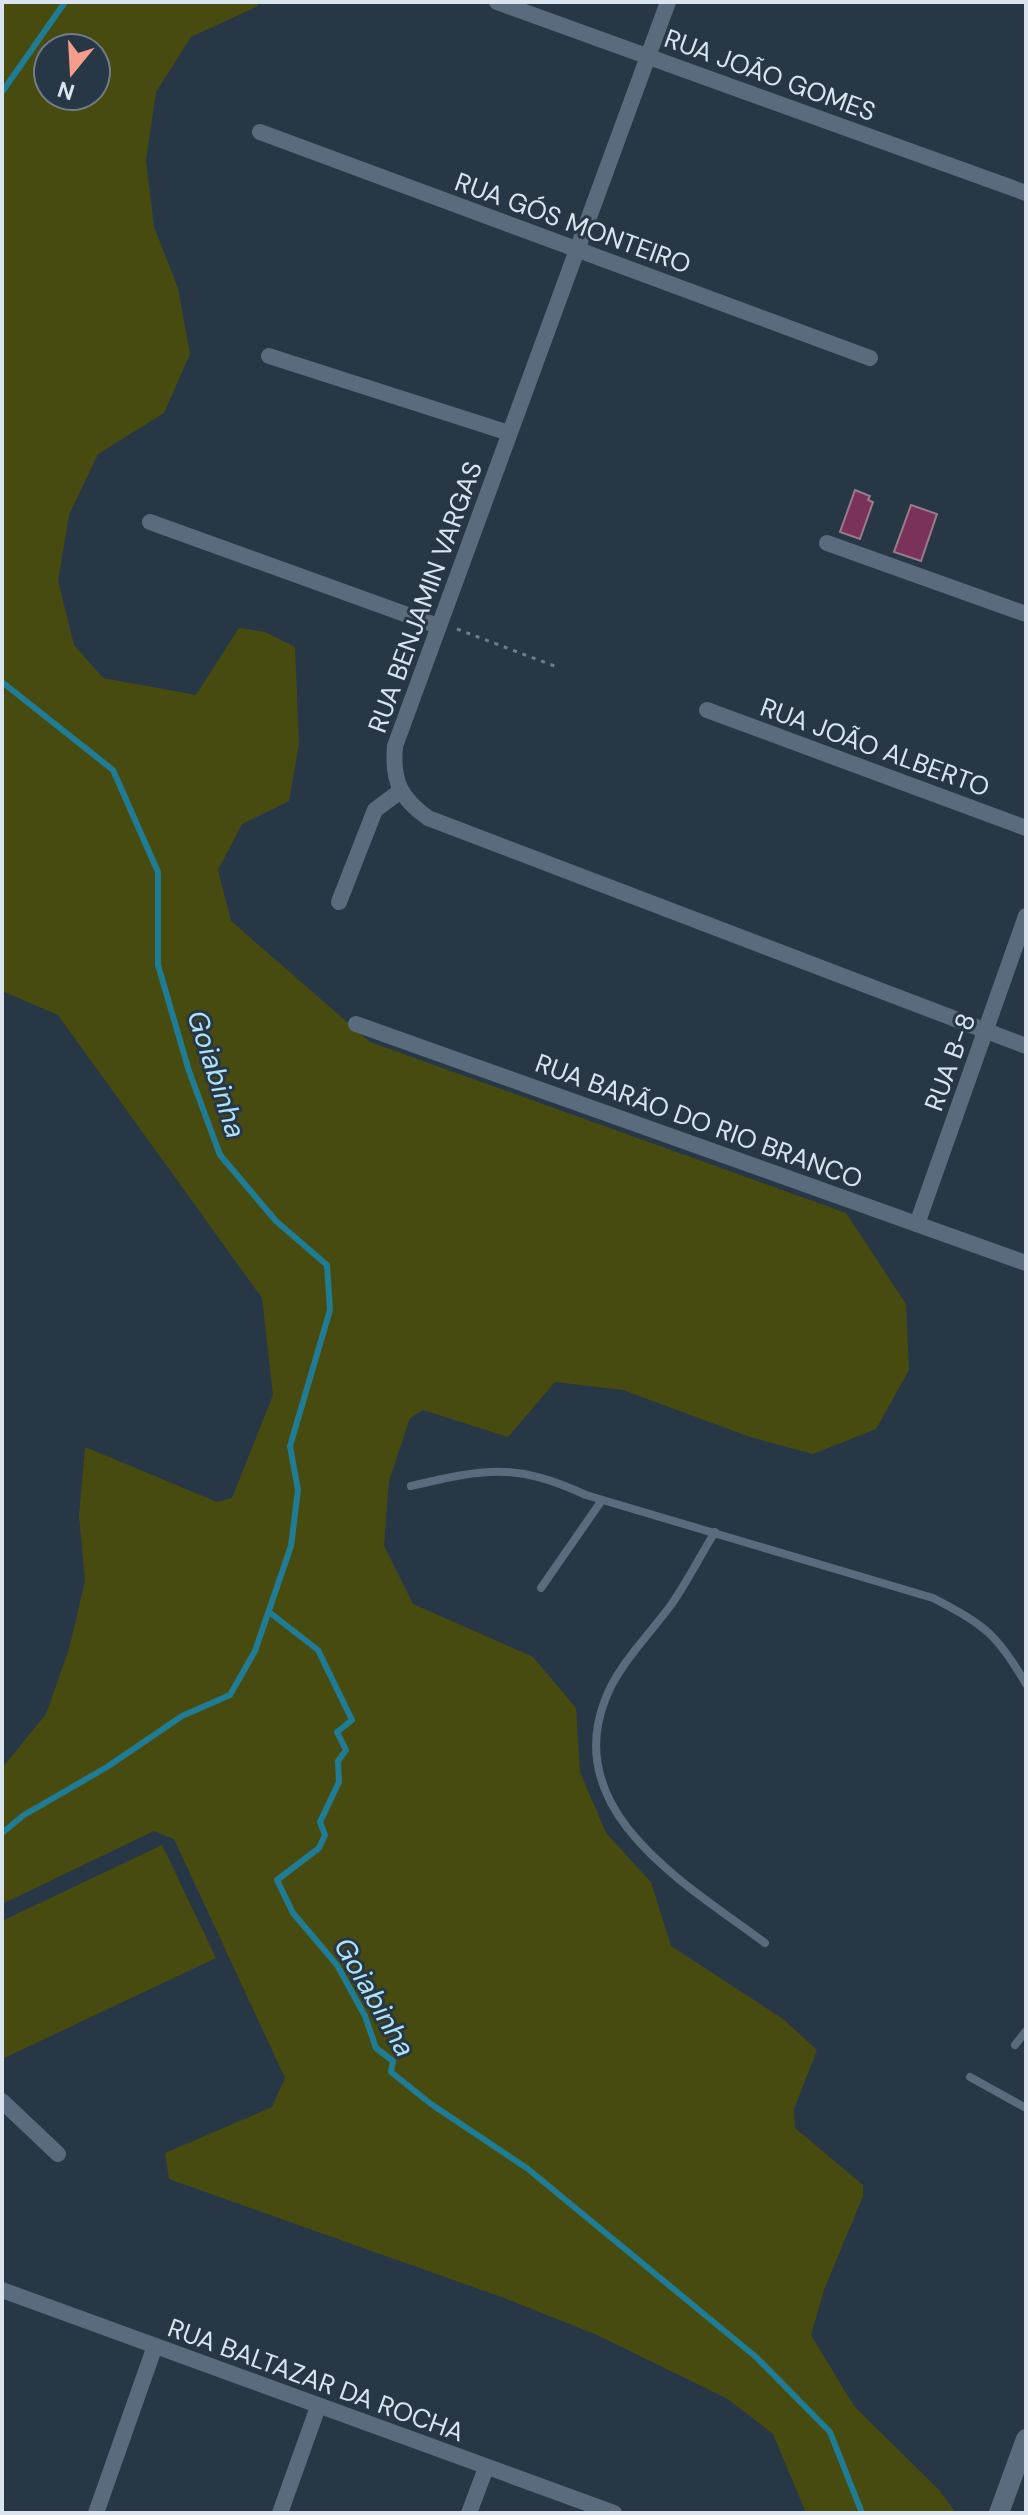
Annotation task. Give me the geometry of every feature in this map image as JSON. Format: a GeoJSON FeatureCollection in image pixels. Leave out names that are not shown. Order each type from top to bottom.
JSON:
{"type":"FeatureCollection","features":[{"type":"Feature","properties":{"kind":"street","name":"RUA JOÃO GOMES"},"geometry":{"type":"LineString","coordinates":[[497,2],[1026,193]]}},
{"type":"Feature","properties":{"kind":"street","name":"RUA BENJAMIN VARGAS"},"geometry":{"type":"LineString","coordinates":[[399,792],[393,771],[395,746],[668,2]]}},
{"type":"Feature","properties":{"kind":"street","name":"RUA GÓS MONTEIRO"},"geometry":{"type":"LineString","coordinates":[[260,132],[870,358]]}},
{"type":"Feature","properties":{"kind":"street"},"geometry":{"type":"LineString","coordinates":[[269,356],[509,433]]}},
{"type":"Feature","properties":{"kind":"street"},"geometry":{"type":"LineString","coordinates":[[150,522],[438,626]]}},
{"type":"Feature","properties":{"kind":"street"},"geometry":{"type":"LineString","coordinates":[[827,543],[1026,614]]}},
{"type":"Feature","properties":{"kind":"street","name":"RUA JOÃO ALBERTO"},"geometry":{"type":"LineString","coordinates":[[707,710],[1026,828]]}},
{"type":"Feature","properties":{"kind":"street"},"geometry":{"type":"LineString","coordinates":[[339,902],[375,810],[399,792],[428,818],[1026,1046]]}},
{"type":"Feature","properties":{"kind":"street","name":"RUA B-8"},"geometry":{"type":"LineString","coordinates":[[917,1224],[1026,916]]}},
{"type":"Feature","properties":{"kind":"street","name":"RUA BARÃO DO RIO BRANCO"},"geometry":{"type":"LineString","coordinates":[[356,1024],[1026,1263]]}},
{"type":"Feature","properties":{"kind":"street"},"geometry":{"type":"LineString","coordinates":[[2,2101],[58,2154]]}},
{"type":"Feature","properties":{"kind":"street","name":"RUA BALTAZAR DA ROCHA"},"geometry":{"type":"LineString","coordinates":[[2,2290],[614,2513]]}},
{"type":"Feature","properties":{"kind":"street"},"geometry":{"type":"LineString","coordinates":[[96,2513],[155,2346]]}},
{"type":"Feature","properties":{"kind":"street"},"geometry":{"type":"LineString","coordinates":[[280,2513],[318,2407]]}},
{"type":"Feature","properties":{"kind":"street"},"geometry":{"type":"LineString","coordinates":[[999,2513],[1026,2439]]}},
{"type":"Feature","properties":{"kind":"street"},"geometry":{"type":"LineString","coordinates":[[469,2513],[486,2468]]}},
{"type":"Feature","properties":{"kind":"lane"},"geometry":{"type":"LineString","coordinates":[[411,1486],[467,1474],[521,1471],[602,1500],[933,1598],[978,1621],[1002,1642],[1026,1684]]}},
{"type":"Feature","properties":{"kind":"lane"},"geometry":{"type":"LineString","coordinates":[[541,1588],[602,1500]]}},
{"type":"Feature","properties":{"kind":"lane"},"geometry":{"type":"LineString","coordinates":[[715,1532],[673,1603],[625,1665],[605,1699],[596,1735],[600,1777],[615,1816],[662,1866],[765,1943]]}},
{"type":"Feature","properties":{"kind":"lane"},"geometry":{"type":"LineString","coordinates":[[1015,2045],[1026,2031]]}},
{"type":"Feature","properties":{"kind":"lane"},"geometry":{"type":"LineString","coordinates":[[970,2077],[1026,2108]]}},
{"type":"Feature","properties":{"kind":"path"},"geometry":{"type":"LineString","coordinates":[[438,626],[468,633],[557,667]]}},
{"type":"Feature","properties":{"kind":"shaded area"},"geometry":{"type":"Polygon","coordinates":[[[2,2],[259,2],[258,6],[191,37],[156,92],[146,160],[154,227],[178,288],[190,354],[164,413],[98,454],[69,515],[58,581],[74,645],[103,678],[196,695],[239,628],[265,632],[295,647],[299,744],[289,801],[242,824],[218,870],[231,921],[370,1042],[846,1213],[906,1304],[909,1370],[876,1429],[813,1454],[750,1437],[623,1390],[555,1382],[508,1437],[423,1410],[410,1418],[389,1481],[384,1546],[413,1604],[533,1657],[576,1708],[580,1772],[606,1833],[651,1882],[671,1946],[783,2019],[817,2050],[794,2109],[795,2128],[863,2185],[863,2196],[824,2290],[811,2335],[854,2406],[939,2490],[956,2513],[806,2513],[773,2434],[728,2399],[597,2335],[507,2299],[169,2179],[165,2153],[272,2107],[285,2078],[174,1839],[154,1831],[2,1904],[2,1768],[46,1714],[69,1649],[85,1581],[79,1515],[85,1447],[217,1502],[232,1498],[273,1395],[262,1298],[58,1015],[2,991],[2,2]]]}},
{"type":"Feature","properties":{"kind":"shaded area"},"geometry":{"type":"Polygon","coordinates":[[[162,1845],[216,1958],[2,2059],[2,1921],[162,1845]]]}},
{"type":"Feature","properties":{"kind":"building"},"geometry":{"type":"Polygon","coordinates":[[[855,490],[870,496],[868,500],[873,502],[860,539],[840,532],[855,490]]]}},
{"type":"Feature","properties":{"kind":"building"},"geometry":{"type":"Polygon","coordinates":[[[911,505],[937,514],[921,561],[894,552],[911,505]]]}},
{"type":"Feature","properties":{"kind":"waterway","name":"Goiabinha"},"geometry":{"type":"LineString","coordinates":[[2,92],[65,2]]}},
{"type":"Feature","properties":{"kind":"waterway","name":"Goiabinha"},"geometry":{"type":"LineString","coordinates":[[2,682],[113,770],[158,872],[158,965],[189,1071],[220,1155],[276,1221],[327,1265],[330,1310],[290,1446],[298,1490],[291,1546],[255,1651],[230,1695],[182,1716],[107,1767],[24,1815],[2,1833]]}},
{"type":"Feature","properties":{"kind":"waterway","name":"Goiabinha"},"geometry":{"type":"LineString","coordinates":[[269,1612],[318,1650],[352,1720],[337,1732],[346,1750],[338,1761],[339,1782],[320,1822],[325,1835],[319,1848],[277,1880],[293,1913],[337,1965],[365,2016],[376,2048],[393,2061],[391,2072],[431,2104],[528,2169],[756,2357],[830,2432],[862,2513]]}}]}
